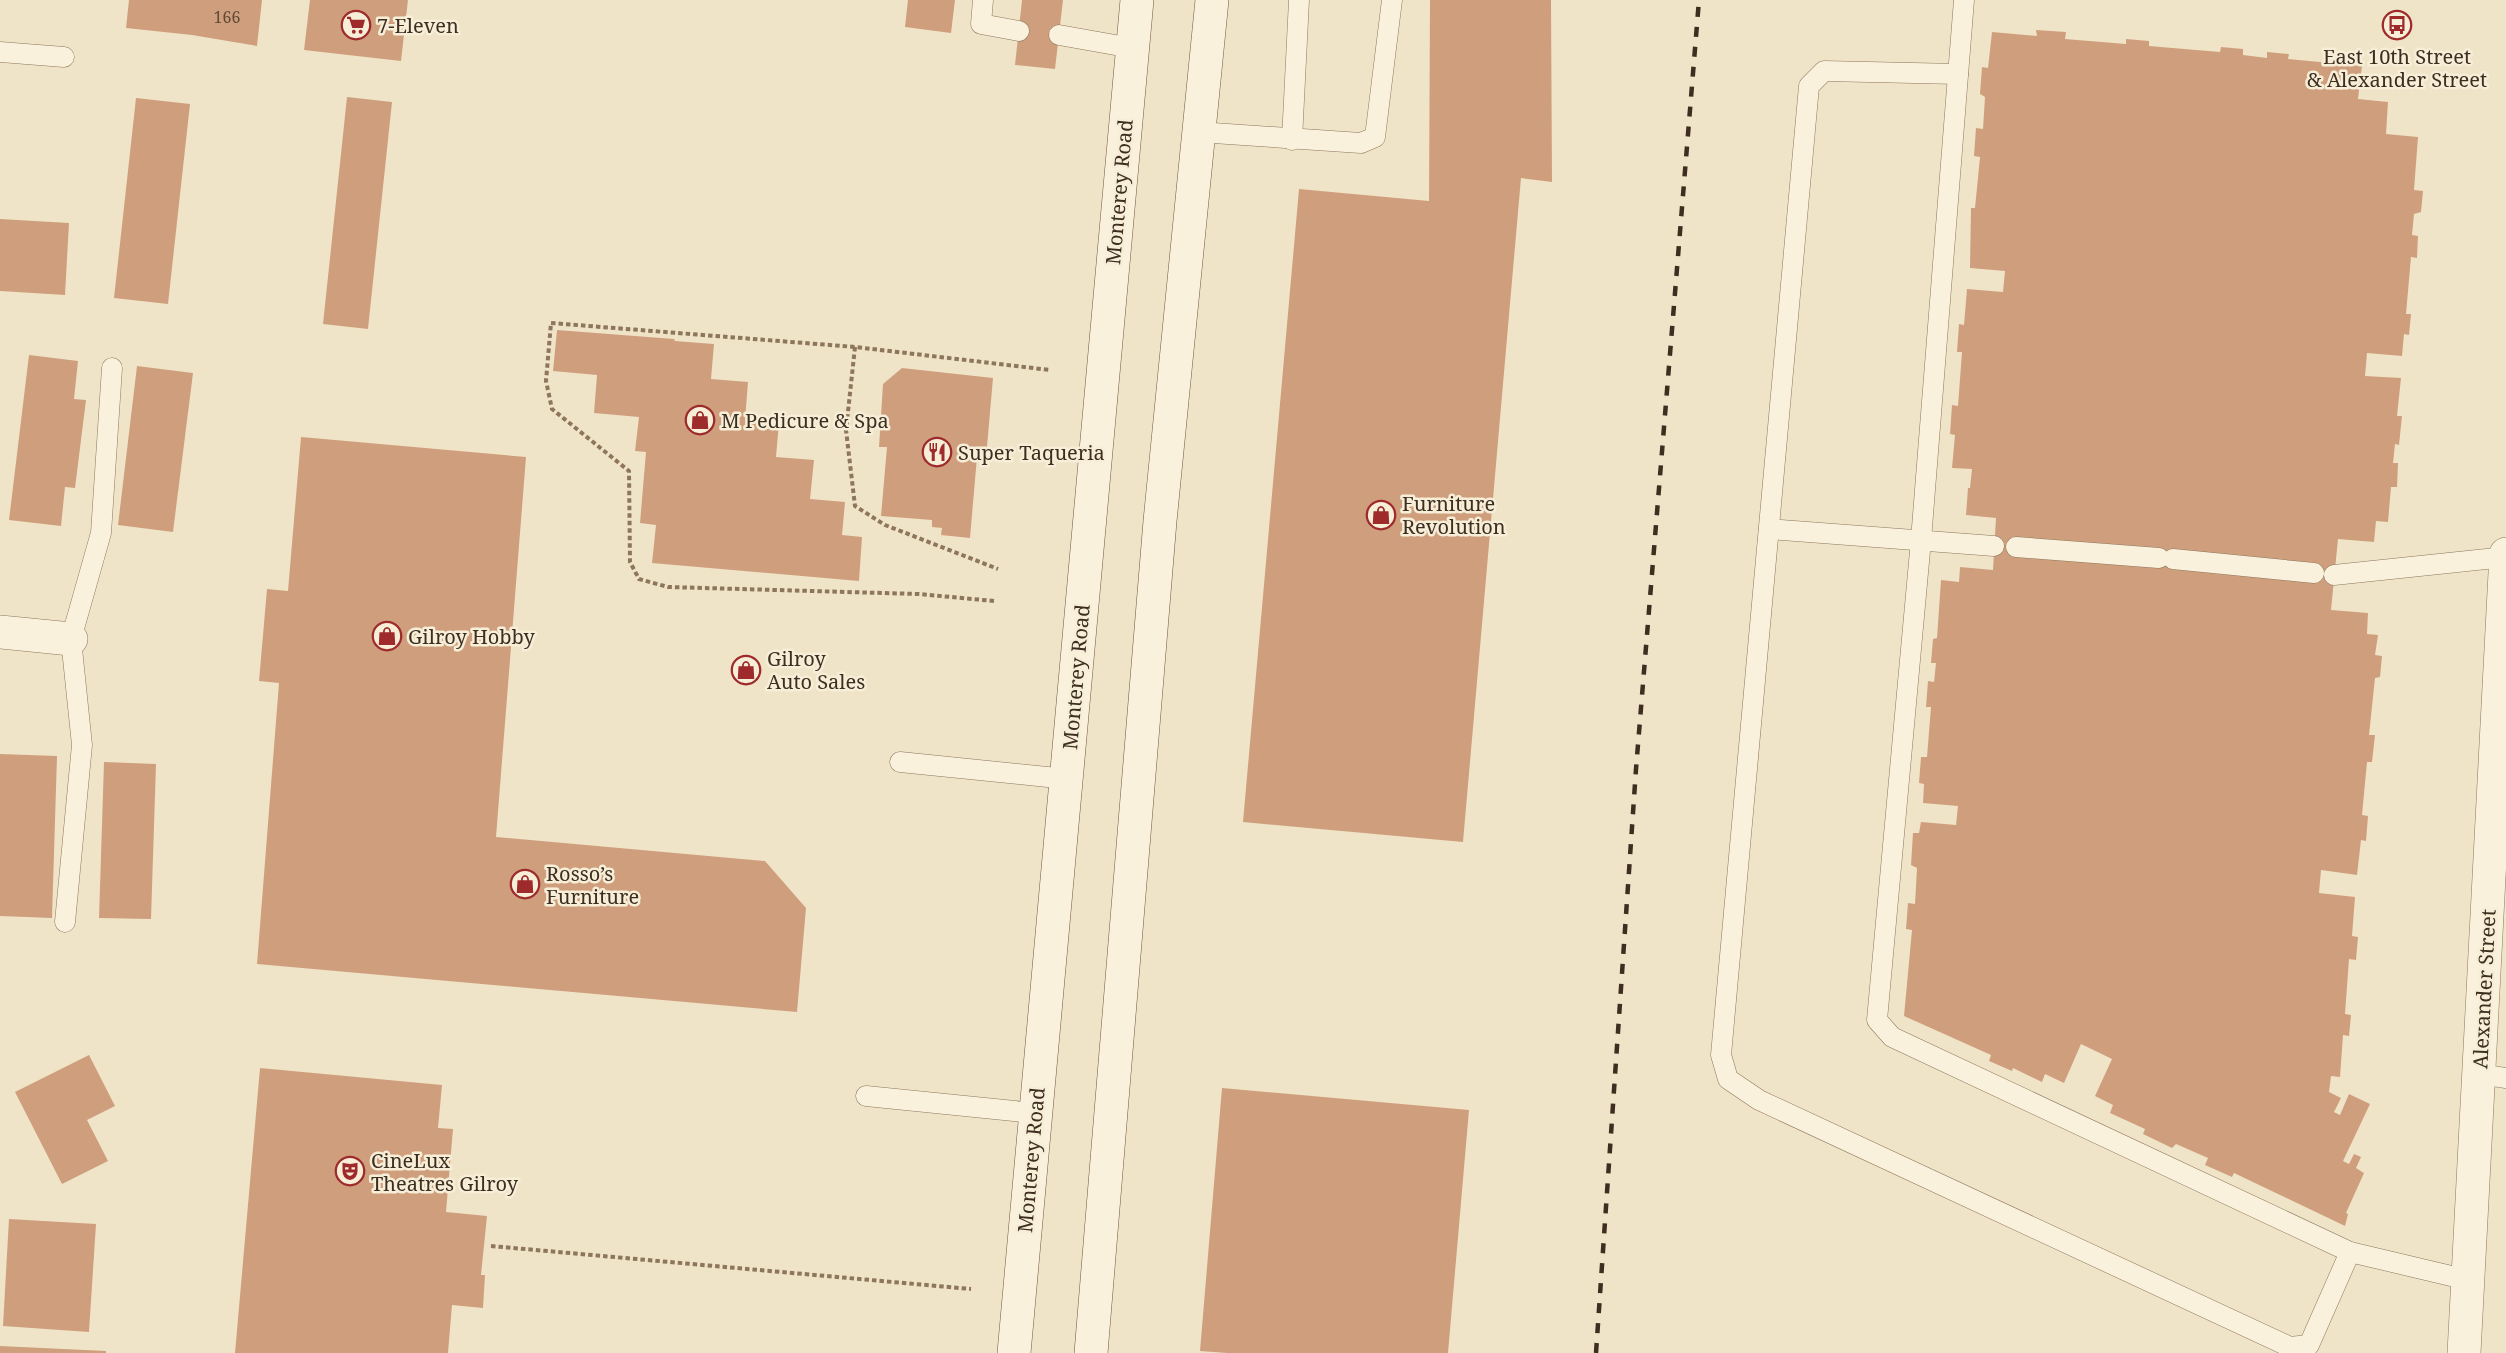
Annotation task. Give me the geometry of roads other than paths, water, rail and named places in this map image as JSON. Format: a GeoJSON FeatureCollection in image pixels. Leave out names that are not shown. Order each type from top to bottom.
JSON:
{"type":"FeatureCollection","features":[{"type":"Feature","properties":{"kind":"main road","name":"Monterey Road"},"geometry":{"type":"LineString","coordinates":[[1014,1353],[1034,1113],[1067,779],[1137,0]]}},
{"type":"Feature","properties":{"kind":"main road"},"geometry":{"type":"LineString","coordinates":[[1091,1353],[1160,521],[1212,0]]}},
{"type":"Feature","properties":{"kind":"main road","name":"Alexander Street"},"geometry":{"type":"LineString","coordinates":[[2464,1353],[2468,1280],[2493,1076],[2506,556]]}},
{"type":"Feature","properties":{"kind":"main road"},"geometry":{"type":"LineString","coordinates":[[0,632],[71,639]]}},
{"type":"Feature","properties":{"kind":"lane"},"geometry":{"type":"LineString","coordinates":[[983,0],[981,24],[1019,31]]}},
{"type":"Feature","properties":{"kind":"lane"},"geometry":{"type":"LineString","coordinates":[[1292,140],[1299,0]]}},
{"type":"Feature","properties":{"kind":"lane"},"geometry":{"type":"LineString","coordinates":[[1198,132],[1292,140],[1361,142],[1375,137],[1392,0]]}},
{"type":"Feature","properties":{"kind":"lane"},"geometry":{"type":"LineString","coordinates":[[1964,0],[1921,540],[1877,1020],[1892,1037],[2350,1251],[2468,1280]]}},
{"type":"Feature","properties":{"kind":"lane"},"geometry":{"type":"LineString","coordinates":[[1059,35],[1132,48]]}},
{"type":"Feature","properties":{"kind":"lane"},"geometry":{"type":"LineString","coordinates":[[0,52],[64,57]]}},
{"type":"Feature","properties":{"kind":"lane"},"geometry":{"type":"LineString","coordinates":[[1958,74],[1824,71],[1809,86],[1721,1055],[1728,1079],[1759,1100],[2290,1347],[2309,1345],[2350,1251]]}},
{"type":"Feature","properties":{"kind":"lane"},"geometry":{"type":"LineString","coordinates":[[65,922],[82,745],[71,639],[101,533],[112,368]]}},
{"type":"Feature","properties":{"kind":"lane"},"geometry":{"type":"LineString","coordinates":[[1769,530],[1994,546]]}},
{"type":"Feature","properties":{"kind":"lane"},"geometry":{"type":"LineString","coordinates":[[2016,547],[2314,573]]}},
{"type":"Feature","properties":{"kind":"lane"},"geometry":{"type":"LineString","coordinates":[[2334,575],[2506,556]]}},
{"type":"Feature","properties":{"kind":"lane"},"geometry":{"type":"LineString","coordinates":[[900,762],[1067,779]]}},
{"type":"Feature","properties":{"kind":"lane"},"geometry":{"type":"LineString","coordinates":[[866,1096],[1034,1113]]}},
{"type":"Feature","properties":{"kind":"railway"},"geometry":{"type":"LineString","coordinates":[[1596,1353],[1636,769],[1699,0]]}},
{"type":"Feature","properties":{"kind":"place","name":"7-Eleven"},"geometry":{"type":"Point","coordinates":[356,25]}},
{"type":"Feature","properties":{"kind":"place","name":"East 10th Street & Alexander Street"},"geometry":{"type":"Point","coordinates":[2397,25]}},
{"type":"Feature","properties":{"kind":"place","name":"M Pedicure & Spa"},"geometry":{"type":"Point","coordinates":[700,420]}},
{"type":"Feature","properties":{"kind":"place","name":"Super Taqueria"},"geometry":{"type":"Point","coordinates":[937,452]}},
{"type":"Feature","properties":{"kind":"place","name":"Furniture Revolution"},"geometry":{"type":"Point","coordinates":[1381,515]}},
{"type":"Feature","properties":{"kind":"place","name":"Gilroy Hobby"},"geometry":{"type":"Point","coordinates":[387,636]}},
{"type":"Feature","properties":{"kind":"place","name":"Gilroy Auto Sales"},"geometry":{"type":"Point","coordinates":[746,670]}},
{"type":"Feature","properties":{"kind":"place","name":"Rosso’s Furniture"},"geometry":{"type":"Point","coordinates":[525,884]}},
{"type":"Feature","properties":{"kind":"place","name":"CineLux Theatres Gilroy"},"geometry":{"type":"Point","coordinates":[350,1171]}}]}
